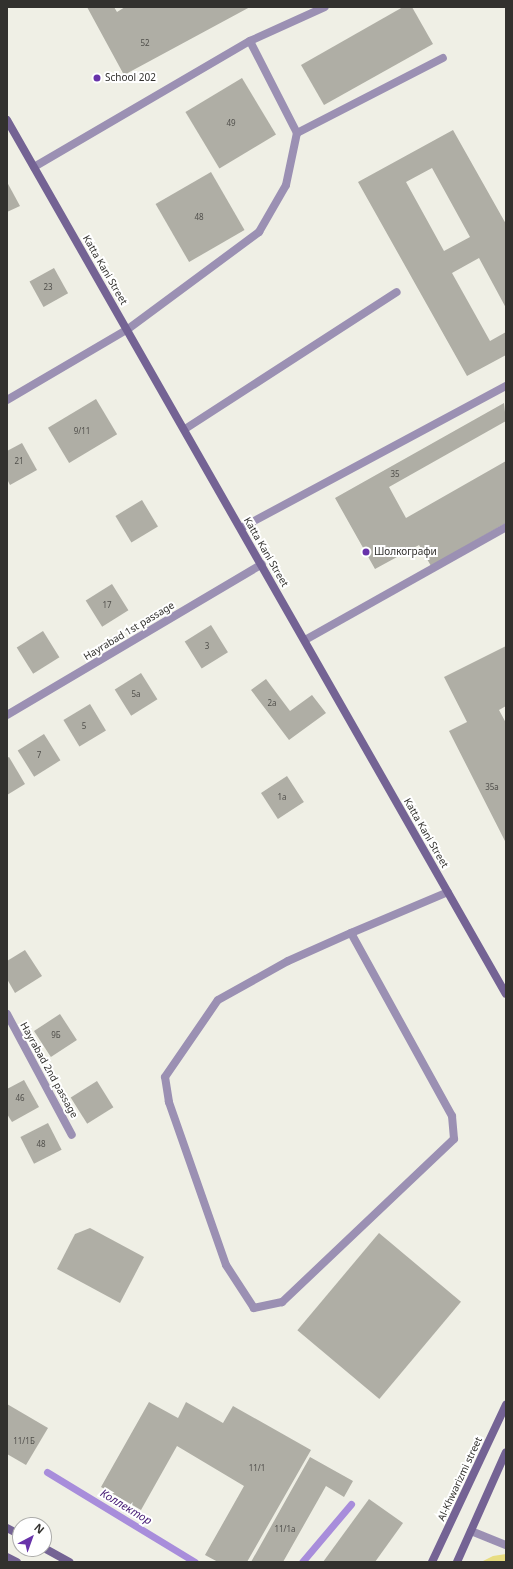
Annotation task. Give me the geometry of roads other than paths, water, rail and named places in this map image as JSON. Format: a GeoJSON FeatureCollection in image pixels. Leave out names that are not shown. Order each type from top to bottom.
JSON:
{"type":"FeatureCollection","features":[{"type":"Feature","properties":{"kind":"main road","name":"Katta Kani Street"},"geometry":{"type":"LineString","coordinates":[[7,120],[128,329],[506,994]]}},
{"type":"Feature","properties":{"kind":"main road","name":"Al-Khwarizmi street"},"geometry":{"type":"LineString","coordinates":[[432,1562],[506,1405]]}},
{"type":"Feature","properties":{"kind":"main road"},"geometry":{"type":"LineString","coordinates":[[457,1562],[506,1452]]}},
{"type":"Feature","properties":{"kind":"main road"},"geometry":{"type":"LineString","coordinates":[[52,1552],[69,1562]]}},
{"type":"Feature","properties":{"kind":"main road"},"geometry":{"type":"LineString","coordinates":[[7,1557],[17,1562]]}},
{"type":"Feature","properties":{"kind":"street"},"geometry":{"type":"LineString","coordinates":[[34,167],[250,41],[325,7]]}},
{"type":"Feature","properties":{"kind":"street"},"geometry":{"type":"LineString","coordinates":[[7,400],[128,329],[259,232],[286,186],[297,133],[250,41]]}},
{"type":"Feature","properties":{"kind":"street"},"geometry":{"type":"LineString","coordinates":[[297,133],[443,58]]}},
{"type":"Feature","properties":{"kind":"street"},"geometry":{"type":"LineString","coordinates":[[185,429],[397,292]]}},
{"type":"Feature","properties":{"kind":"street"},"geometry":{"type":"LineString","coordinates":[[241,528],[506,386]]}},
{"type":"Feature","properties":{"kind":"street"},"geometry":{"type":"LineString","coordinates":[[305,640],[506,527]]}},
{"type":"Feature","properties":{"kind":"street","name":"Hayrаbаd 1st passage"},"geometry":{"type":"LineString","coordinates":[[7,715],[262,564]]}},
{"type":"Feature","properties":{"kind":"street"},"geometry":{"type":"LineString","coordinates":[[351,933],[452,1116],[454,1139],[282,1302],[254,1308],[226,1265],[169,1102],[165,1076],[218,1000],[288,961],[351,933],[448,892]]}},
{"type":"Feature","properties":{"kind":"street","name":"Hayrаbаd 2nd passage"},"geometry":{"type":"LineString","coordinates":[[7,1014],[72,1135]]}},
{"type":"Feature","properties":{"kind":"street"},"geometry":{"type":"LineString","coordinates":[[471,1532],[506,1545]]}},
{"type":"Feature","properties":{"kind":"waterway","name":"Коллектор"},"geometry":{"type":"LineString","coordinates":[[47,1472],[195,1562]]}},
{"type":"Feature","properties":{"kind":"waterway","name":"Коллектор"},"geometry":{"type":"LineString","coordinates":[[302,1562],[351,1504]]}},
{"type":"Feature","properties":{"kind":"place","name":"School 202"},"geometry":{"type":"Point","coordinates":[97,78]}},
{"type":"Feature","properties":{"kind":"place","name":"Шолкографи"},"geometry":{"type":"Point","coordinates":[366,552]}}]}
